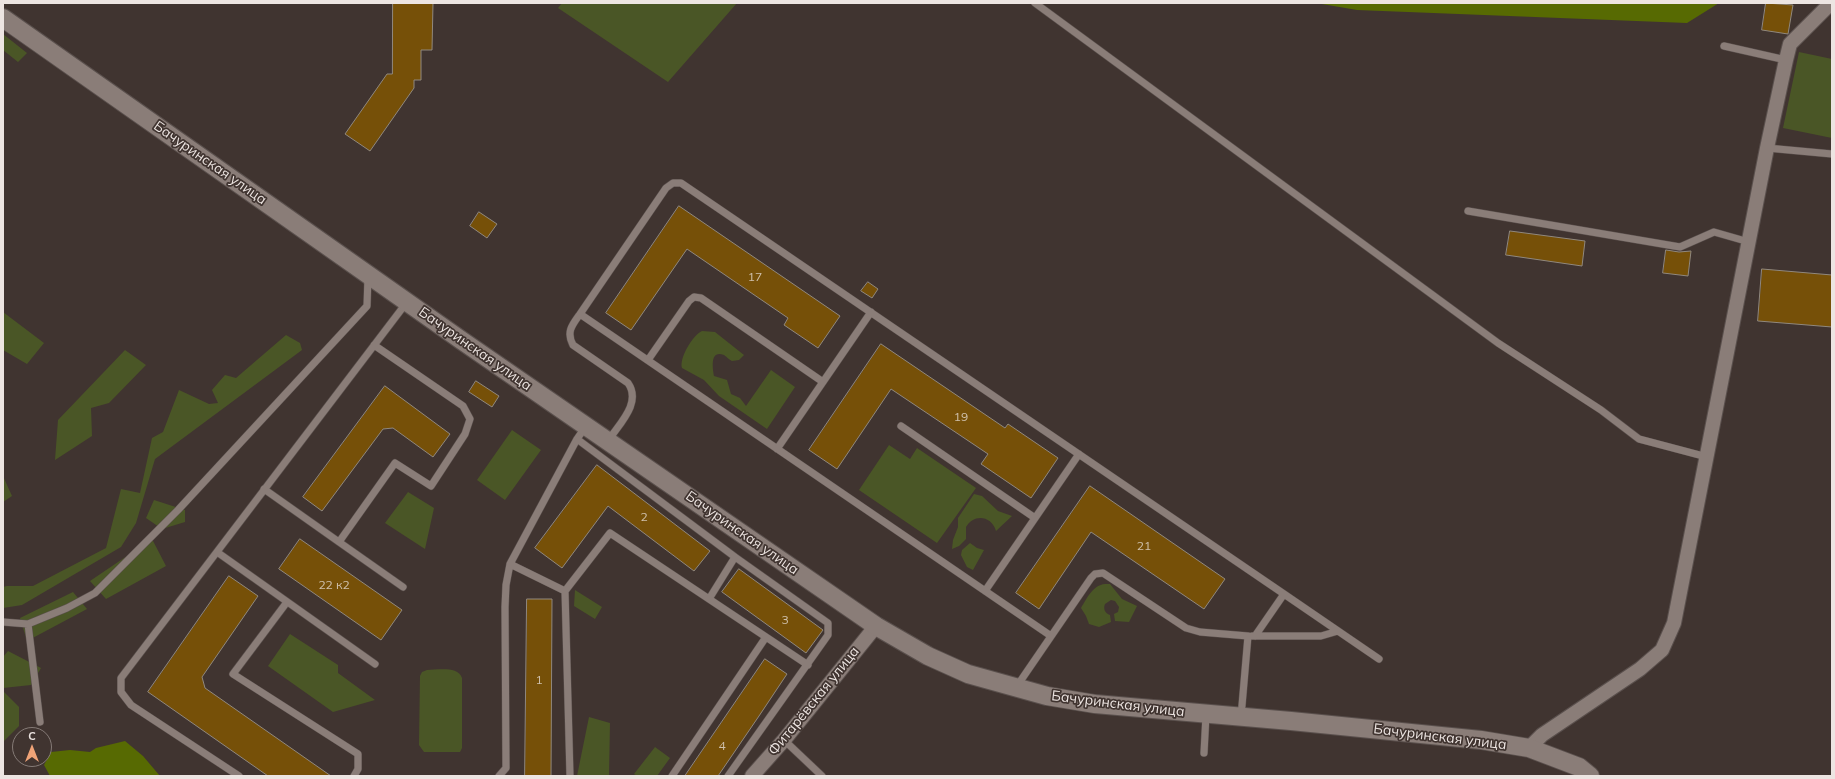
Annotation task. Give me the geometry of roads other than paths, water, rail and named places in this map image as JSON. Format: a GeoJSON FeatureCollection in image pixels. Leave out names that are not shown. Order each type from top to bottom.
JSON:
{"type":"FeatureCollection","features":[{"type":"Feature","properties":{"kind":"street"},"geometry":{"type":"LineString","coordinates":[[1529,748],[1542,735],[1640,669],[1662,650],[1674,623],[1767,148],[1790,44],[1832,3]]}},
{"type":"Feature","properties":{"kind":"street","name":"Бачуринская улица"},"geometry":{"type":"LineString","coordinates":[[3,18],[407,302],[581,432],[608,441],[876,626],[945,664],[975,676],[1016,688],[1047,696],[1088,703],[1481,740],[1529,748],[1579,767],[1590,776]]}},
{"type":"Feature","properties":{"kind":"street","name":"Фитарёвская улица"},"geometry":{"type":"LineString","coordinates":[[752,776],[784,740],[876,626]]}},
{"type":"Feature","properties":{"kind":"lane"},"geometry":{"type":"LineString","coordinates":[[1036,3],[1498,343],[1601,410],[1639,439],[1706,457]]}},
{"type":"Feature","properties":{"kind":"lane"},"geometry":{"type":"LineString","coordinates":[[1724,46],[1786,60]]}},
{"type":"Feature","properties":{"kind":"lane"},"geometry":{"type":"LineString","coordinates":[[1767,148],[1832,154]]}},
{"type":"Feature","properties":{"kind":"lane"},"geometry":{"type":"LineString","coordinates":[[608,441],[632,405],[632,390],[628,383],[573,345],[570,340],[569,332],[666,188],[677,182],[682,183],[1379,659]]}},
{"type":"Feature","properties":{"kind":"lane"},"geometry":{"type":"LineString","coordinates":[[1468,211],[1680,247],[1714,232],[1749,242]]}},
{"type":"Feature","properties":{"kind":"lane"},"geometry":{"type":"LineString","coordinates":[[3,622],[28,624],[67,608],[95,593],[178,510],[367,306],[368,275]]}},
{"type":"Feature","properties":{"kind":"lane"},"geometry":{"type":"LineString","coordinates":[[648,360],[688,301],[697,297],[701,298],[824,382]]}},
{"type":"Feature","properties":{"kind":"lane"},"geometry":{"type":"LineString","coordinates":[[240,776],[131,705],[121,692],[122,678],[407,302]]}},
{"type":"Feature","properties":{"kind":"lane"},"geometry":{"type":"LineString","coordinates":[[777,449],[871,312]]}},
{"type":"Feature","properties":{"kind":"lane"},"geometry":{"type":"LineString","coordinates":[[580,314],[1051,636]]}},
{"type":"Feature","properties":{"kind":"lane"},"geometry":{"type":"LineString","coordinates":[[339,542],[395,462],[431,486],[465,434],[470,419],[463,406],[374,345]]}},
{"type":"Feature","properties":{"kind":"lane"},"geometry":{"type":"LineString","coordinates":[[901,426],[1035,518]]}},
{"type":"Feature","properties":{"kind":"lane"},"geometry":{"type":"LineString","coordinates":[[499,776],[506,768],[505,607],[506,585],[510,564],[581,432],[735,557],[828,623],[828,635],[728,776]]}},
{"type":"Feature","properties":{"kind":"lane"},"geometry":{"type":"LineString","coordinates":[[985,591],[1079,454]]}},
{"type":"Feature","properties":{"kind":"lane"},"geometry":{"type":"LineString","coordinates":[[264,489],[403,587]]}},
{"type":"Feature","properties":{"kind":"lane"},"geometry":{"type":"LineString","coordinates":[[570,776],[565,591],[610,533],[808,665]]}},
{"type":"Feature","properties":{"kind":"lane"},"geometry":{"type":"LineString","coordinates":[[217,552],[375,664]]}},
{"type":"Feature","properties":{"kind":"lane"},"geometry":{"type":"LineString","coordinates":[[709,599],[735,557]]}},
{"type":"Feature","properties":{"kind":"lane"},"geometry":{"type":"LineString","coordinates":[[510,564],[565,591]]}},
{"type":"Feature","properties":{"kind":"lane"},"geometry":{"type":"LineString","coordinates":[[1016,688],[1091,578],[1095,574],[1100,573],[1106,574],[1186,628],[1200,632],[1251,636],[1322,636],[1338,631]]}},
{"type":"Feature","properties":{"kind":"lane"},"geometry":{"type":"LineString","coordinates":[[1241,717],[1251,636],[1284,594]]}},
{"type":"Feature","properties":{"kind":"lane"},"geometry":{"type":"LineString","coordinates":[[287,602],[233,674],[358,754],[358,769],[354,776]]}},
{"type":"Feature","properties":{"kind":"lane"},"geometry":{"type":"LineString","coordinates":[[28,624],[40,722]]}},
{"type":"Feature","properties":{"kind":"lane"},"geometry":{"type":"LineString","coordinates":[[672,776],[766,637]]}},
{"type":"Feature","properties":{"kind":"lane"},"geometry":{"type":"LineString","coordinates":[[1204,752],[1206,714]]}},
{"type":"Feature","properties":{"kind":"lane"},"geometry":{"type":"LineString","coordinates":[[784,740],[822,776]]}}]}
